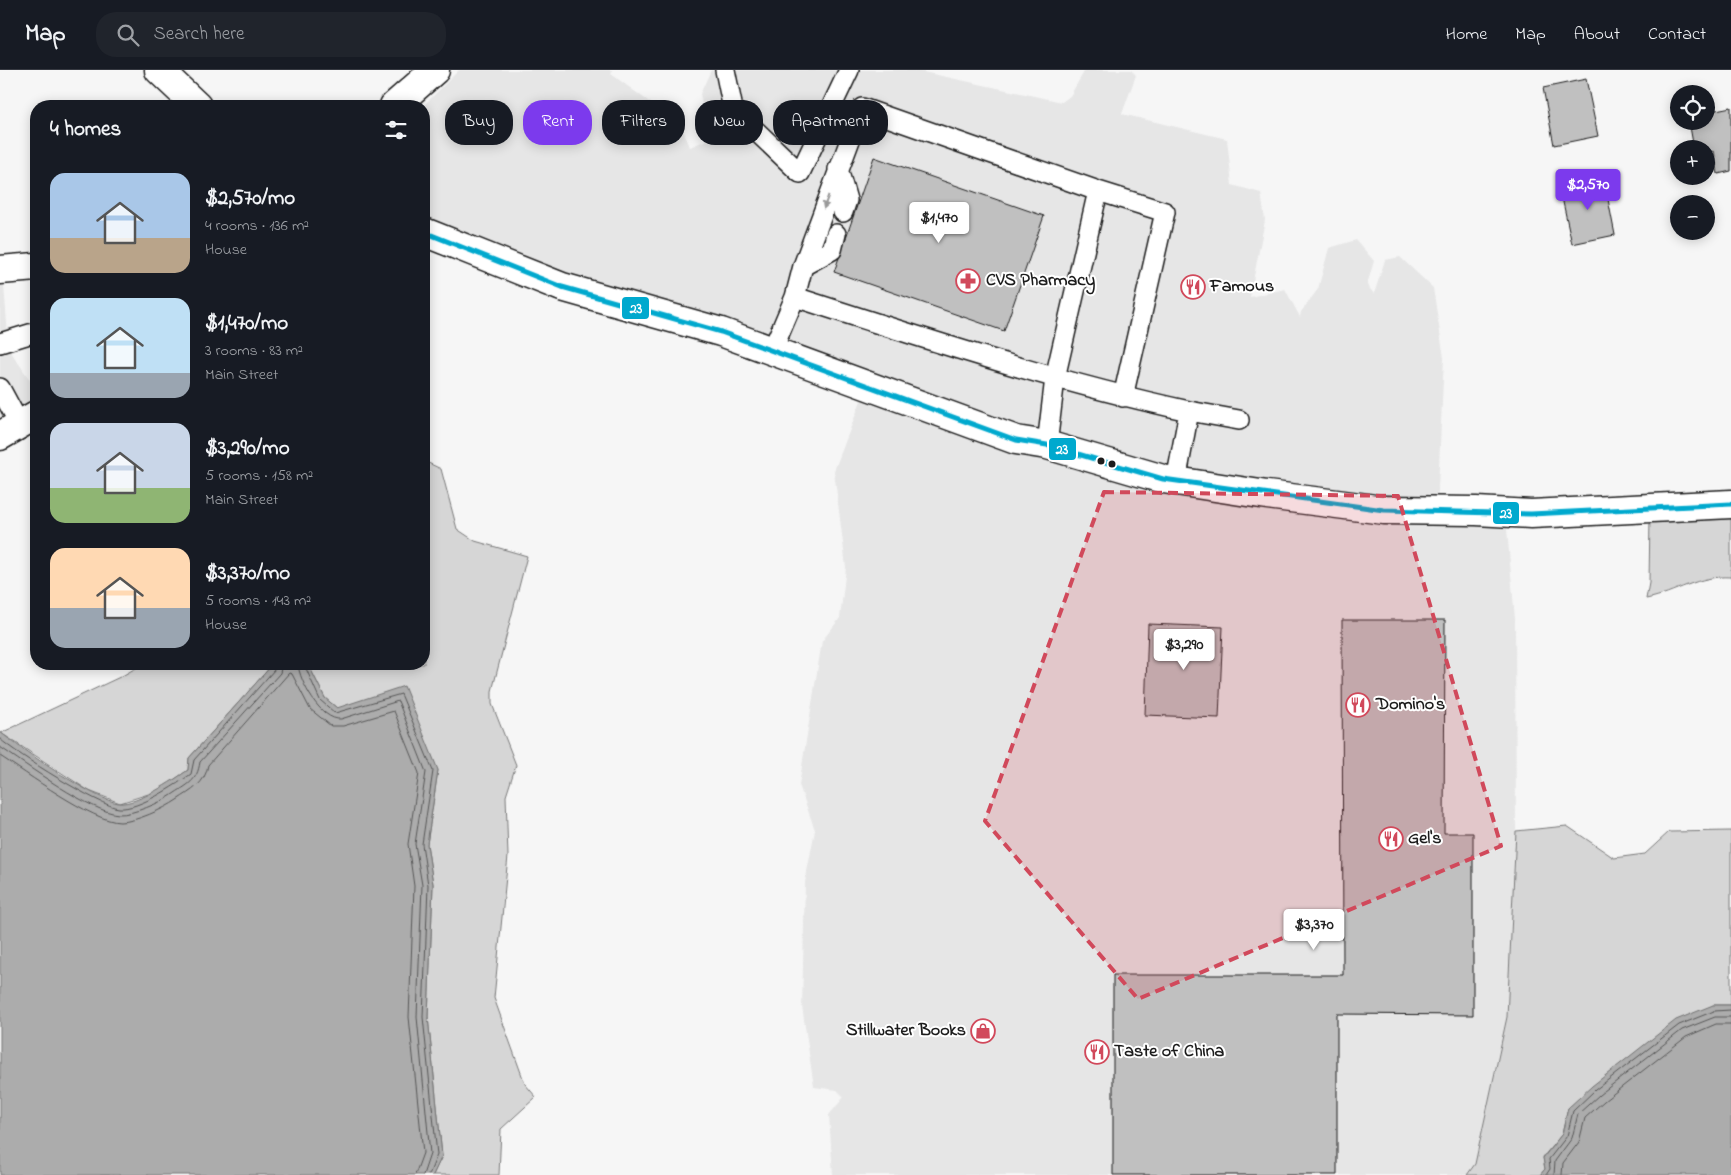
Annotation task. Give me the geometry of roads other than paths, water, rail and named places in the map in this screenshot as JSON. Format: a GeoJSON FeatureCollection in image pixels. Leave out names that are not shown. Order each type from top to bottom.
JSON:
{"type":"FeatureCollection","features":[{"type":"Feature","properties":{"kind":"main road"},"geometry":{"type":"LineString","coordinates":[[159,70],[191,100]]}},
{"type":"Feature","properties":{"kind":"main road"},"geometry":{"type":"LineString","coordinates":[[401,100],[435,70]]}},
{"type":"Feature","properties":{"kind":"main road"},"geometry":{"type":"LineString","coordinates":[[430,234],[562,287],[721,332],[1016,440],[1047,445],[1176,481],[1384,510],[1476,511],[1531,514],[1731,504]]}},
{"type":"Feature","properties":{"kind":"main road"},"geometry":{"type":"LineString","coordinates":[[0,270],[30,268]]}},
{"type":"Feature","properties":{"kind":"lane"},"geometry":{"type":"LineString","coordinates":[[725,70],[733,109],[800,173],[849,70]]}},
{"type":"Feature","properties":{"kind":"lane"},"geometry":{"type":"LineString","coordinates":[[772,351],[795,296],[803,266],[862,108],[1098,191],[1165,212],[1123,396]]}},
{"type":"Feature","properties":{"kind":"lane"},"geometry":{"type":"LineString","coordinates":[[838,169],[847,200],[843,212]]}},
{"type":"Feature","properties":{"kind":"lane"},"geometry":{"type":"LineString","coordinates":[[1047,445],[1055,378],[1098,191]]}},
{"type":"Feature","properties":{"kind":"lane"},"geometry":{"type":"LineString","coordinates":[[803,266],[832,250],[836,234]]}},
{"type":"Feature","properties":{"kind":"lane"},"geometry":{"type":"LineString","coordinates":[[795,296],[1013,367],[1123,396],[1239,420]]}},
{"type":"Feature","properties":{"kind":"lane"},"geometry":{"type":"LineString","coordinates":[[0,344],[30,334]]}},
{"type":"Feature","properties":{"kind":"lane"},"geometry":{"type":"LineString","coordinates":[[0,388],[19,425]]}},
{"type":"Feature","properties":{"kind":"lane"},"geometry":{"type":"LineString","coordinates":[[1176,481],[1189,411]]}},
{"type":"Feature","properties":{"kind":"water"},"geometry":{"type":"Polygon","coordinates":[[[268,670],[311,670],[325,698],[337,708],[404,686],[438,770],[427,844],[433,884],[428,1017],[442,1156],[433,1175],[0,1175],[0,732],[40,761],[77,784],[108,800],[119,803],[127,803],[145,796],[174,780],[188,770],[189,758],[268,670]]]}},
{"type":"Feature","properties":{"kind":"water"},"geometry":{"type":"Polygon","coordinates":[[[1713,1005],[1731,1005],[1731,1175],[1540,1175],[1545,1169],[1543,1158],[1562,1134],[1568,1108],[1592,1086],[1676,1020],[1713,1005]]]}},
{"type":"Feature","properties":{"kind":"place","name":"CVS Pharmacy"},"geometry":{"type":"Point","coordinates":[968,281]}},
{"type":"Feature","properties":{"kind":"place","name":"Famous"},"geometry":{"type":"Point","coordinates":[1193,287]}},
{"type":"Feature","properties":{"kind":"place","name":"Domino's"},"geometry":{"type":"Point","coordinates":[1358,705]}},
{"type":"Feature","properties":{"kind":"place","name":"Gel's"},"geometry":{"type":"Point","coordinates":[1391,839]}},
{"type":"Feature","properties":{"kind":"place","name":"Stillwater Books"},"geometry":{"type":"Point","coordinates":[983,1031]}},
{"type":"Feature","properties":{"kind":"place","name":"Taste of China"},"geometry":{"type":"Point","coordinates":[1097,1052]}}]}
